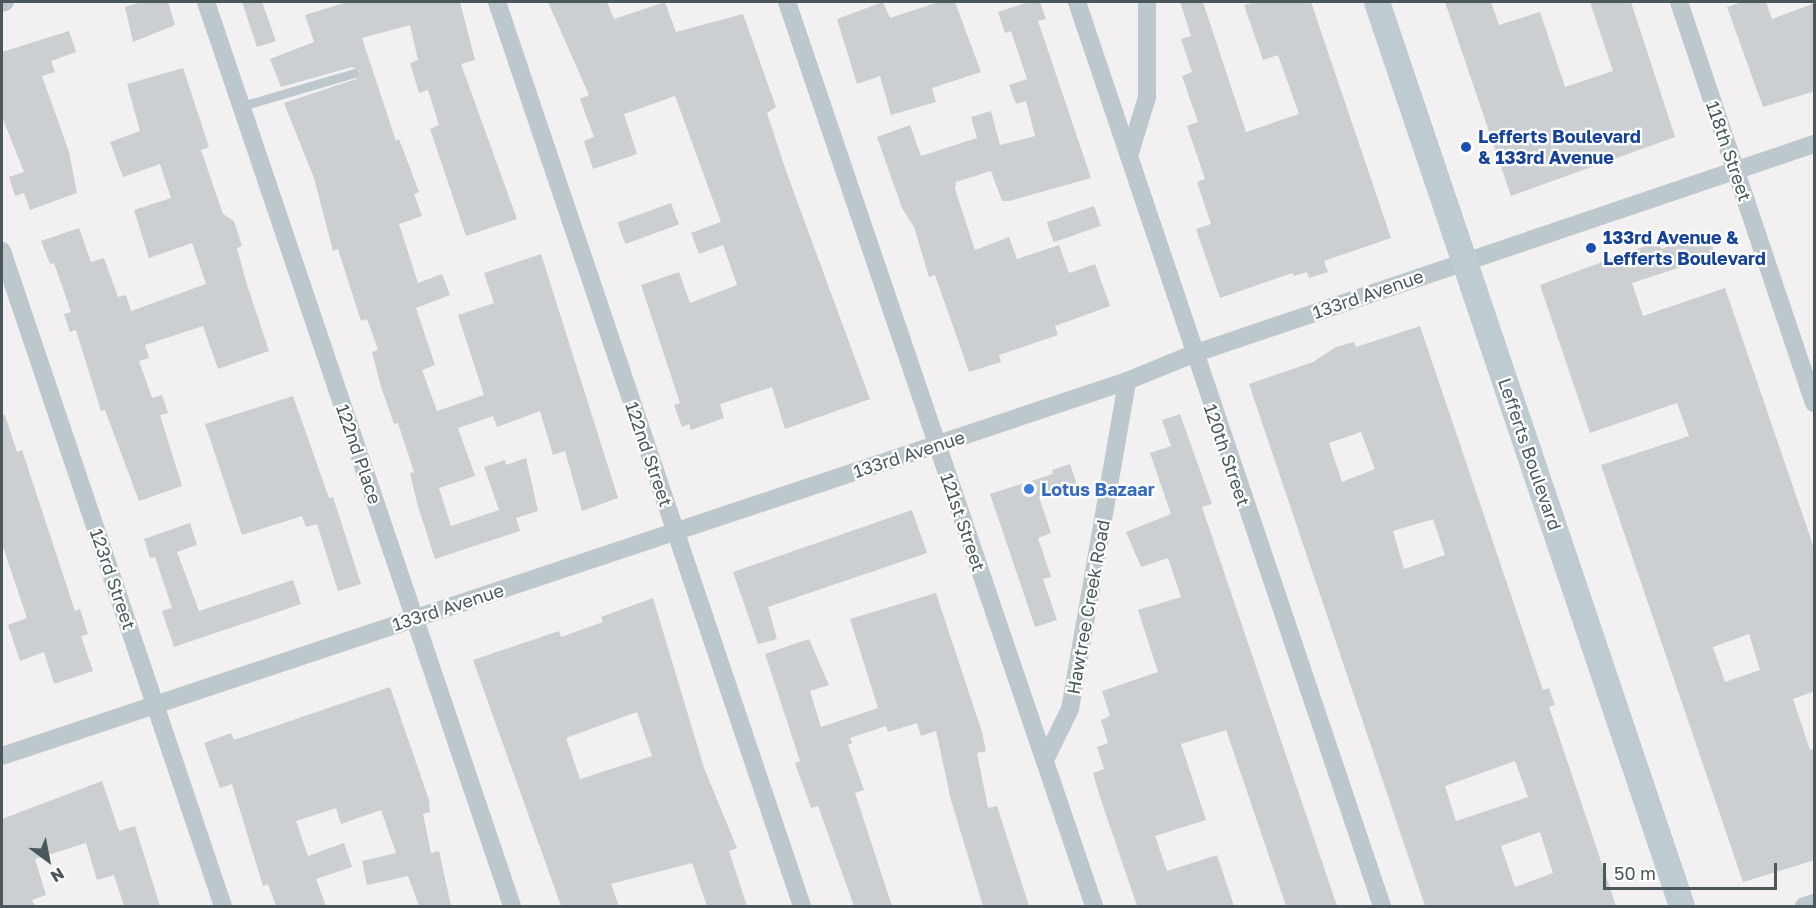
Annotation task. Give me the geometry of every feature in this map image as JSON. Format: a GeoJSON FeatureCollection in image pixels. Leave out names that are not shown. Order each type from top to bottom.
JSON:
{"type":"FeatureCollection","features":[{"type":"Feature","properties":{"kind":"main road","name":"Lefferts Boulevard"},"geometry":{"type":"LineString","coordinates":[[1377,2],[1682,906]]}},
{"type":"Feature","properties":{"kind":"street","name":"122nd Place"},"geometry":{"type":"LineString","coordinates":[[206,2],[512,906]]}},
{"type":"Feature","properties":{"kind":"street","name":"122nd Street"},"geometry":{"type":"LineString","coordinates":[[497,2],[802,906]]}},
{"type":"Feature","properties":{"kind":"street","name":"121st Street"},"geometry":{"type":"LineString","coordinates":[[787,2],[936,445],[1046,758],[1094,906]]}},
{"type":"Feature","properties":{"kind":"street","name":"120th Street"},"geometry":{"type":"LineString","coordinates":[[1077,2],[1130,153],[1193,354],[1382,906]]}},
{"type":"Feature","properties":{"kind":"street"},"geometry":{"type":"LineString","coordinates":[[1130,153],[1147,98],[1147,2]]}},
{"type":"Feature","properties":{"kind":"street","name":"118th Street"},"geometry":{"type":"LineString","coordinates":[[1678,2],[1815,403]]}},
{"type":"Feature","properties":{"kind":"street","name":"133rd Avenue"},"geometry":{"type":"LineString","coordinates":[[2,756],[1127,381],[1193,354],[1815,144]]}},
{"type":"Feature","properties":{"kind":"street","name":"123rd Street"},"geometry":{"type":"LineString","coordinates":[[2,251],[223,906]]}},
{"type":"Feature","properties":{"kind":"street","name":"Hawtree Creek Road"},"geometry":{"type":"LineString","coordinates":[[1046,758],[1070,709],[1127,381]]}},
{"type":"Feature","properties":{"kind":"street"},"geometry":{"type":"LineString","coordinates":[[1804,906],[1815,903]]}},
{"type":"Feature","properties":{"kind":"lane"},"geometry":{"type":"LineString","coordinates":[[242,106],[354,73]]}},
{"type":"Feature","properties":{"kind":"building"},"geometry":{"type":"Polygon","coordinates":[[[141,2],[168,2],[175,25],[133,42],[125,7],[141,2]]]}},
{"type":"Feature","properties":{"kind":"building"},"geometry":{"type":"Polygon","coordinates":[[[242,2],[262,2],[276,41],[257,47],[242,2]]]}},
{"type":"Feature","properties":{"kind":"building"},"geometry":{"type":"Polygon","coordinates":[[[347,2],[460,2],[475,60],[461,64],[517,219],[466,236],[430,129],[439,125],[428,90],[419,93],[410,63],[418,60],[410,25],[362,38],[396,141],[399,139],[419,192],[414,194],[422,216],[399,224],[418,283],[442,274],[450,295],[416,308],[435,365],[422,370],[437,411],[484,395],[458,315],[494,303],[484,273],[541,254],[618,498],[582,511],[565,451],[553,455],[540,411],[497,427],[493,416],[458,428],[475,476],[439,488],[451,526],[499,510],[484,467],[505,460],[506,465],[526,458],[538,511],[516,518],[520,531],[435,559],[417,503],[410,473],[414,472],[398,423],[394,424],[381,387],[372,352],[378,350],[367,319],[361,321],[338,249],[333,251],[314,178],[284,103],[356,79],[360,71],[352,67],[281,87],[270,59],[314,42],[305,15],[347,2]]]}},
{"type":"Feature","properties":{"kind":"building"},"geometry":{"type":"Polygon","coordinates":[[[548,2],[607,2],[614,19],[665,2],[676,32],[743,14],[776,107],[767,113],[786,171],[870,399],[785,429],[772,387],[720,404],[724,418],[691,430],[689,424],[682,427],[674,405],[680,403],[641,285],[679,272],[690,303],[737,285],[723,245],[699,254],[691,233],[721,222],[675,96],[624,114],[637,154],[593,169],[584,141],[594,137],[580,99],[589,95],[548,2]]]}},
{"type":"Feature","properties":{"kind":"building"},"geometry":{"type":"Polygon","coordinates":[[[883,2],[890,18],[939,2],[955,2],[981,72],[932,88],[936,102],[891,115],[880,76],[857,84],[837,19],[883,2]]]}},
{"type":"Feature","properties":{"kind":"building"},"geometry":{"type":"Polygon","coordinates":[[[1029,2],[1040,2],[1046,19],[1038,21],[1091,178],[1009,201],[1002,201],[991,171],[956,182],[955,189],[975,250],[1009,237],[1017,259],[1059,245],[1069,273],[1095,264],[1110,306],[1055,326],[1058,335],[999,355],[1001,362],[969,372],[935,275],[929,277],[914,227],[902,208],[877,137],[910,125],[921,156],[977,138],[971,117],[991,111],[1000,145],[1035,136],[1026,101],[1016,104],[1009,85],[1027,79],[1011,31],[1005,33],[998,12],[1029,2]]]}},
{"type":"Feature","properties":{"kind":"building"},"geometry":{"type":"Polygon","coordinates":[[[1180,2],[1203,2],[1246,132],[1299,114],[1278,55],[1263,60],[1244,5],[1256,2],[1311,2],[1391,238],[1324,261],[1328,272],[1309,278],[1307,272],[1294,276],[1292,273],[1220,298],[1196,229],[1211,224],[1197,182],[1205,179],[1187,126],[1198,122],[1182,76],[1192,72],[1181,39],[1191,36],[1180,2]]]}},
{"type":"Feature","properties":{"kind":"building"},"geometry":{"type":"Polygon","coordinates":[[[1445,2],[1491,2],[1499,25],[1540,12],[1565,87],[1613,71],[1590,2],[1631,2],[1675,137],[1511,196],[1445,2]]]}},
{"type":"Feature","properties":{"kind":"building"},"geometry":{"type":"Polygon","coordinates":[[[1742,2],[1766,2],[1772,19],[1815,3],[1815,91],[1763,107],[1727,7],[1742,2]]]}},
{"type":"Feature","properties":{"kind":"building"},"geometry":{"type":"Polygon","coordinates":[[[69,31],[76,52],[51,61],[55,72],[42,76],[69,152],[77,193],[30,210],[24,193],[15,196],[9,177],[24,172],[2,117],[2,52],[69,31]]]}},
{"type":"Feature","properties":{"kind":"building"},"geometry":{"type":"Polygon","coordinates":[[[183,68],[209,147],[201,150],[223,214],[234,221],[242,246],[237,248],[269,351],[218,369],[203,326],[145,345],[149,358],[139,361],[152,398],[162,395],[168,413],[160,415],[182,486],[139,501],[105,410],[101,411],[76,330],[70,332],[64,314],[71,312],[54,263],[50,264],[41,241],[79,228],[91,262],[104,258],[118,297],[126,295],[131,311],[206,284],[192,243],[149,258],[134,210],[171,198],[160,164],[123,177],[110,142],[140,131],[127,84],[183,68]]]}},
{"type":"Feature","properties":{"kind":"building"},"geometry":{"type":"Polygon","coordinates":[[[671,203],[679,225],[625,244],[617,222],[671,203]]]}},
{"type":"Feature","properties":{"kind":"building"},"geometry":{"type":"Polygon","coordinates":[[[1094,206],[1101,226],[1054,242],[1047,222],[1094,206]]]}},
{"type":"Feature","properties":{"kind":"building"},"geometry":{"type":"Polygon","coordinates":[[[1709,232],[1715,256],[1632,283],[1643,316],[1725,288],[1815,551],[1815,691],[1793,699],[1810,750],[1815,749],[1815,860],[1743,882],[1601,465],[1689,436],[1677,403],[1590,433],[1540,285],[1659,241],[1661,249],[1709,232]],[[1749,634],[1713,647],[1725,682],[1760,670],[1749,634]]]}},
{"type":"Feature","properties":{"kind":"building"},"geometry":{"type":"Polygon","coordinates":[[[1420,326],[1543,690],[1549,688],[1555,705],[1549,707],[1616,906],[1425,906],[1249,384],[1313,362],[1336,347],[1354,342],[1356,347],[1420,326]],[[1361,432],[1329,443],[1342,482],[1375,469],[1361,432]],[[1433,519],[1393,531],[1404,569],[1445,555],[1433,519]],[[1515,761],[1445,786],[1456,821],[1528,797],[1515,761]],[[1540,832],[1501,846],[1515,887],[1553,873],[1540,832]]]}},
{"type":"Feature","properties":{"kind":"building"},"geometry":{"type":"Polygon","coordinates":[[[293,396],[329,498],[333,497],[361,584],[338,591],[317,524],[306,527],[302,516],[242,535],[205,424],[293,396]]]}},
{"type":"Feature","properties":{"kind":"building"},"geometry":{"type":"Polygon","coordinates":[[[1180,414],[1212,504],[1202,507],[1337,906],[1286,906],[1226,730],[1181,744],[1206,820],[1155,836],[1167,871],[1217,855],[1234,906],[1137,906],[1099,794],[1093,773],[1104,769],[1097,747],[1108,743],[1101,720],[1110,716],[1102,691],[1158,672],[1138,610],[1181,597],[1168,558],[1141,567],[1126,532],[1171,514],[1150,453],[1171,446],[1162,420],[1180,414]]]}},
{"type":"Feature","properties":{"kind":"building"},"geometry":{"type":"Polygon","coordinates":[[[2,415],[5,415],[17,452],[22,450],[75,611],[80,609],[88,634],[81,636],[93,671],[54,684],[44,652],[20,661],[8,625],[27,618],[2,544],[2,415]]]}},
{"type":"Feature","properties":{"kind":"building"},"geometry":{"type":"Polygon","coordinates":[[[1070,464],[1077,485],[1039,497],[1051,533],[1038,538],[1051,577],[1043,579],[1057,620],[1035,627],[990,494],[1053,474],[1052,470],[1070,464]]]}},
{"type":"Feature","properties":{"kind":"building"},"geometry":{"type":"Polygon","coordinates":[[[912,510],[927,553],[768,607],[777,639],[758,644],[733,572],[912,510]]]}},
{"type":"Feature","properties":{"kind":"building"},"geometry":{"type":"Polygon","coordinates":[[[190,523],[197,545],[177,552],[199,611],[293,580],[301,604],[174,647],[162,611],[172,608],[155,557],[150,558],[144,539],[190,523]]]}},
{"type":"Feature","properties":{"kind":"building"},"geometry":{"type":"Polygon","coordinates":[[[936,593],[982,732],[986,751],[977,753],[988,808],[997,806],[1029,906],[983,906],[951,800],[936,731],[921,736],[917,723],[888,732],[886,726],[850,738],[852,743],[848,745],[864,790],[855,793],[892,906],[854,906],[818,806],[811,808],[795,763],[800,761],[765,654],[809,639],[829,685],[810,691],[821,727],[878,708],[850,619],[936,593]]]}},
{"type":"Feature","properties":{"kind":"building"},"geometry":{"type":"Polygon","coordinates":[[[653,598],[704,768],[737,848],[729,851],[747,906],[707,906],[692,863],[611,884],[619,906],[561,906],[473,660],[559,631],[561,637],[603,622],[601,617],[653,598]],[[637,712],[566,738],[580,779],[652,756],[637,712]]]}},
{"type":"Feature","properties":{"kind":"building"},"geometry":{"type":"Polygon","coordinates":[[[390,687],[429,800],[430,812],[423,814],[431,853],[439,851],[451,906],[419,906],[408,876],[367,885],[362,861],[396,853],[381,810],[341,824],[336,808],[296,821],[308,856],[344,843],[352,867],[316,879],[326,906],[276,906],[268,884],[263,886],[232,784],[220,788],[204,743],[231,733],[234,740],[390,687]]]}},
{"type":"Feature","properties":{"kind":"building"},"geometry":{"type":"Polygon","coordinates":[[[102,781],[119,831],[135,826],[160,906],[124,906],[114,875],[97,880],[86,843],[35,859],[46,895],[32,900],[35,906],[2,906],[2,819],[102,781]]]}},
{"type":"Feature","properties":{"kind":"place","name":"Lefferts Boulevard & 133rd Avenue"},"geometry":{"type":"Point","coordinates":[1466,147]}},
{"type":"Feature","properties":{"kind":"place","name":"133rd Avenue & Lefferts Boulevard"},"geometry":{"type":"Point","coordinates":[1591,248]}},
{"type":"Feature","properties":{"kind":"place","name":"Lotus Bazaar"},"geometry":{"type":"Point","coordinates":[1029,489]}}]}
